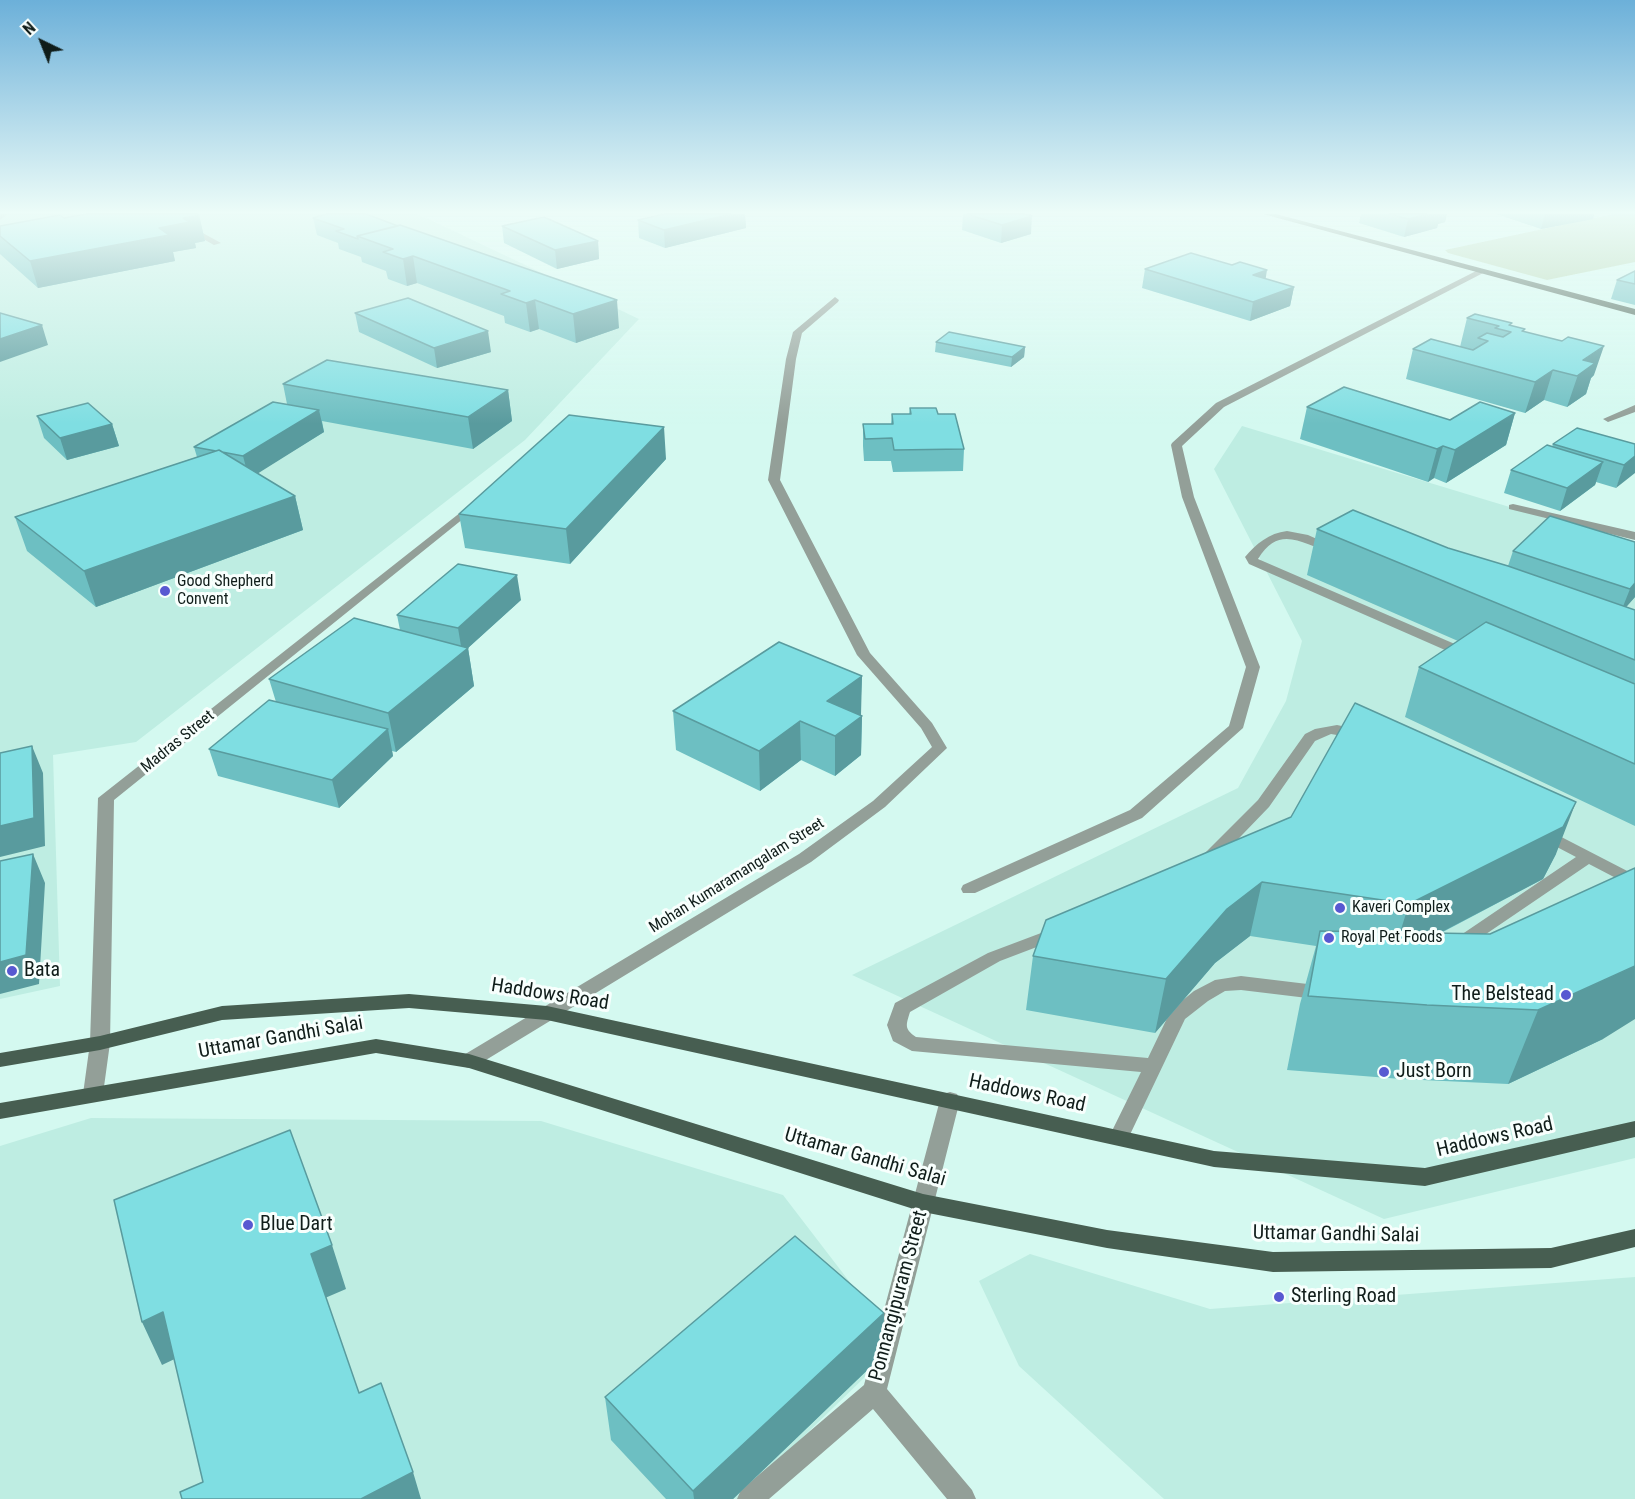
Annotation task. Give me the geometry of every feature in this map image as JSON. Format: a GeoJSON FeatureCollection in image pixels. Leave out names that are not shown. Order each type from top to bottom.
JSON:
{"type":"FeatureCollection","features":[{"type":"Feature","properties":{"kind":"main road"},"geometry":{"type":"LineString","coordinates":[[1531,284],[1635,312]]}},
{"type":"Feature","properties":{"kind":"main road","name":"Haddows Road"},"geometry":{"type":"LineString","coordinates":[[409,1001],[548,1013],[1214,1159],[1425,1177],[1635,1129]]}},
{"type":"Feature","properties":{"kind":"main road","name":"Uttamar Gandhi Salai"},"geometry":{"type":"LineString","coordinates":[[0,1060],[100,1043],[222,1013],[409,1001]]}},
{"type":"Feature","properties":{"kind":"main road","name":"Uttamar Gandhi Salai"},"geometry":{"type":"LineString","coordinates":[[0,1111],[376,1046],[469,1061],[923,1203],[1107,1239],[1273,1262],[1551,1258],[1635,1238]]}},
{"type":"Feature","properties":{"kind":"street"},"geometry":{"type":"LineString","coordinates":[[969,890],[1136,814],[1236,728],[1253,667],[1188,497],[1176,445],[1220,405],[1458,284]]}},
{"type":"Feature","properties":{"kind":"street","name":"Mohan Kumaramangalam Street"},"geometry":{"type":"LineString","coordinates":[[469,1061],[805,858],[879,804],[940,748],[927,726],[864,654],[774,480],[791,359],[798,332],[835,300]]}},
{"type":"Feature","properties":{"kind":"street"},"geometry":{"type":"LineString","coordinates":[[1608,419],[1635,408]]}},
{"type":"Feature","properties":{"kind":"street","name":"Madras Street"},"geometry":{"type":"LineString","coordinates":[[93,1094],[100,1043],[106,798],[480,500]]}},
{"type":"Feature","properties":{"kind":"street"},"geometry":{"type":"LineString","coordinates":[[1513,507],[1635,536]]}},
{"type":"Feature","properties":{"kind":"street"},"geometry":{"type":"LineString","coordinates":[[1342,552],[1297,536],[1285,535],[1275,536],[1251,557],[1253,561],[1482,661]]}},
{"type":"Feature","properties":{"kind":"street"},"geometry":{"type":"LineString","coordinates":[[1201,865],[1239,832],[1281,782],[1312,735],[1336,729],[1354,733],[1372,742]]}},
{"type":"Feature","properties":{"kind":"street"},"geometry":{"type":"LineString","coordinates":[[1525,823],[1635,882]]}},
{"type":"Feature","properties":{"kind":"street"},"geometry":{"type":"LineString","coordinates":[[1446,953],[1588,857]]}},
{"type":"Feature","properties":{"kind":"street"},"geometry":{"type":"LineString","coordinates":[[1068,929],[994,957],[902,1008],[896,1025],[900,1036],[912,1044],[1154,1066]]}},
{"type":"Feature","properties":{"kind":"street"},"geometry":{"type":"LineString","coordinates":[[1119,1137],[1178,1015],[1201,996],[1221,985],[1241,983],[1341,994]]}},
{"type":"Feature","properties":{"kind":"street","name":"Ponnangipuram Street"},"geometry":{"type":"LineString","coordinates":[[950,1100],[874,1392],[963,1499]]}},
{"type":"Feature","properties":{"kind":"street"},"geometry":{"type":"LineString","coordinates":[[750,1499],[874,1392]]}},
{"type":"Feature","properties":{"kind":"shaded area","name":"Good Shepherd Convent"},"geometry":{"type":"Polygon","coordinates":[[[0,284],[565,284],[639,319],[525,440],[136,742],[53,755],[60,986],[0,999],[0,284]]]}},
{"type":"Feature","properties":{"kind":"shaded area"},"geometry":{"type":"Polygon","coordinates":[[[1242,426],[1635,545],[1635,1158],[1384,1219],[852,975],[1238,788],[1286,701],[1302,641],[1214,469],[1242,426]]]}},
{"type":"Feature","properties":{"kind":"shaded area"},"geometry":{"type":"Polygon","coordinates":[[[91,1118],[541,1121],[783,1195],[898,1345],[739,1499],[0,1499],[0,1146],[91,1118]]]}},
{"type":"Feature","properties":{"kind":"shaded area"},"geometry":{"type":"Polygon","coordinates":[[[1030,1254],[1210,1309],[1635,1277],[1635,1499],[1164,1499],[1019,1366],[979,1281],[1030,1254]]]}},
{"type":"Feature","properties":{"kind":"building"},"geometry":{"type":"Polygon","coordinates":[[[490,284],[571,284],[617,300],[573,314],[535,300],[526,303],[501,294],[510,291],[490,284]]]}},
{"type":"Feature","properties":{"kind":"building"},"geometry":{"type":"Polygon","coordinates":[[[1194,284],[1284,284],[1294,287],[1253,302],[1194,284]]]}},
{"type":"Feature","properties":{"kind":"building"},"geometry":{"type":"Polygon","coordinates":[[[408,298],[488,331],[434,348],[355,313],[408,298]]]}},
{"type":"Feature","properties":{"kind":"building"},"geometry":{"type":"Polygon","coordinates":[[[0,313],[42,325],[0,339],[0,313]]]}},
{"type":"Feature","properties":{"kind":"building"},"geometry":{"type":"Polygon","coordinates":[[[1475,314],[1512,323],[1509,325],[1525,329],[1522,331],[1562,341],[1568,337],[1604,346],[1583,360],[1595,363],[1577,376],[1553,370],[1535,382],[1413,349],[1431,339],[1473,350],[1488,341],[1478,338],[1487,333],[1503,337],[1511,332],[1495,328],[1499,326],[1467,318],[1475,314]]]}},
{"type":"Feature","properties":{"kind":"building"},"geometry":{"type":"Polygon","coordinates":[[[949,332],[1025,347],[1012,357],[936,342],[949,332]]]}},
{"type":"Feature","properties":{"kind":"building"},"geometry":{"type":"Polygon","coordinates":[[[327,360],[508,390],[468,417],[283,384],[327,360]]]}},
{"type":"Feature","properties":{"kind":"building"},"geometry":{"type":"Polygon","coordinates":[[[1344,387],[1450,420],[1480,402],[1515,413],[1455,450],[1443,446],[1437,449],[1307,407],[1344,387]]]}},
{"type":"Feature","properties":{"kind":"building"},"geometry":{"type":"Polygon","coordinates":[[[273,402],[319,410],[243,456],[194,447],[273,402]]]}},
{"type":"Feature","properties":{"kind":"building"},"geometry":{"type":"Polygon","coordinates":[[[88,403],[112,424],[60,438],[37,416],[88,403]]]}},
{"type":"Feature","properties":{"kind":"building"},"geometry":{"type":"Polygon","coordinates":[[[910,408],[936,408],[938,414],[955,414],[964,449],[894,450],[892,438],[865,439],[863,424],[893,424],[892,414],[911,414],[910,408]]]}},
{"type":"Feature","properties":{"kind":"building"},"geometry":{"type":"Polygon","coordinates":[[[569,415],[664,427],[566,529],[459,514],[569,415]]]}},
{"type":"Feature","properties":{"kind":"building"},"geometry":{"type":"Polygon","coordinates":[[[1577,428],[1635,444],[1635,456],[1624,465],[1553,444],[1577,428]]]}},
{"type":"Feature","properties":{"kind":"building"},"geometry":{"type":"Polygon","coordinates":[[[1547,445],[1603,462],[1567,488],[1511,470],[1547,445]]]}},
{"type":"Feature","properties":{"kind":"building"},"geometry":{"type":"Polygon","coordinates":[[[219,450],[295,496],[84,571],[15,517],[219,450]]]}},
{"type":"Feature","properties":{"kind":"building"},"geometry":{"type":"Polygon","coordinates":[[[1353,510],[1448,548],[1635,610],[1635,660],[1317,529],[1353,510]]]}},
{"type":"Feature","properties":{"kind":"building"},"geometry":{"type":"Polygon","coordinates":[[[1550,516],[1635,542],[1635,583],[1630,589],[1513,551],[1550,516]]]}},
{"type":"Feature","properties":{"kind":"building"},"geometry":{"type":"Polygon","coordinates":[[[458,564],[517,575],[458,628],[397,615],[458,564]]]}},
{"type":"Feature","properties":{"kind":"building"},"geometry":{"type":"Polygon","coordinates":[[[354,618],[468,648],[388,713],[269,679],[354,618]]]}},
{"type":"Feature","properties":{"kind":"building"},"geometry":{"type":"Polygon","coordinates":[[[1486,622],[1635,684],[1635,764],[1419,667],[1486,622]]]}},
{"type":"Feature","properties":{"kind":"building"},"geometry":{"type":"Polygon","coordinates":[[[779,642],[862,676],[827,701],[862,716],[835,736],[800,721],[759,751],[673,711],[779,642]]]}},
{"type":"Feature","properties":{"kind":"building"},"geometry":{"type":"Polygon","coordinates":[[[269,700],[388,729],[332,780],[209,749],[269,700]]]}},
{"type":"Feature","properties":{"kind":"building"},"geometry":{"type":"Polygon","coordinates":[[[1355,703],[1576,802],[1563,827],[1409,904],[1262,882],[1227,909],[1166,979],[1033,956],[1046,920],[1291,817],[1355,703]]]}},
{"type":"Feature","properties":{"kind":"building"},"geometry":{"type":"Polygon","coordinates":[[[32,746],[34,818],[0,826],[0,753],[32,746]]]}},
{"type":"Feature","properties":{"kind":"building"},"geometry":{"type":"Polygon","coordinates":[[[33,854],[26,955],[0,962],[0,861],[33,854]]]}},
{"type":"Feature","properties":{"kind":"building"},"geometry":{"type":"Polygon","coordinates":[[[1635,868],[1635,966],[1538,1010],[1308,996],[1320,931],[1490,934],[1635,868]]]}},
{"type":"Feature","properties":{"kind":"building"},"geometry":{"type":"Polygon","coordinates":[[[290,1130],[332,1245],[311,1254],[359,1393],[381,1383],[413,1472],[361,1499],[182,1499],[180,1492],[203,1482],[163,1312],[142,1322],[114,1200],[290,1130]]]}},
{"type":"Feature","properties":{"kind":"building"},"geometry":{"type":"Polygon","coordinates":[[[795,1236],[884,1313],[693,1491],[605,1397],[795,1236]]]}},
{"type":"Feature","properties":{"kind":"place","name":"Good Shepherd Convent"},"geometry":{"type":"Point","coordinates":[165,591]}},
{"type":"Feature","properties":{"kind":"place","name":"Kaveri Complex"},"geometry":{"type":"Point","coordinates":[1340,908]}},
{"type":"Feature","properties":{"kind":"place","name":"Royal Pet Foods"},"geometry":{"type":"Point","coordinates":[1329,938]}},
{"type":"Feature","properties":{"kind":"place","name":"Bata"},"geometry":{"type":"Point","coordinates":[12,971]}},
{"type":"Feature","properties":{"kind":"place","name":"The Belstead"},"geometry":{"type":"Point","coordinates":[1566,995]}},
{"type":"Feature","properties":{"kind":"place","name":"Just Born"},"geometry":{"type":"Point","coordinates":[1384,1072]}},
{"type":"Feature","properties":{"kind":"place","name":"Blue Dart"},"geometry":{"type":"Point","coordinates":[248,1225]}},
{"type":"Feature","properties":{"kind":"place","name":"Sterling Road"},"geometry":{"type":"Point","coordinates":[1279,1297]}}]}
